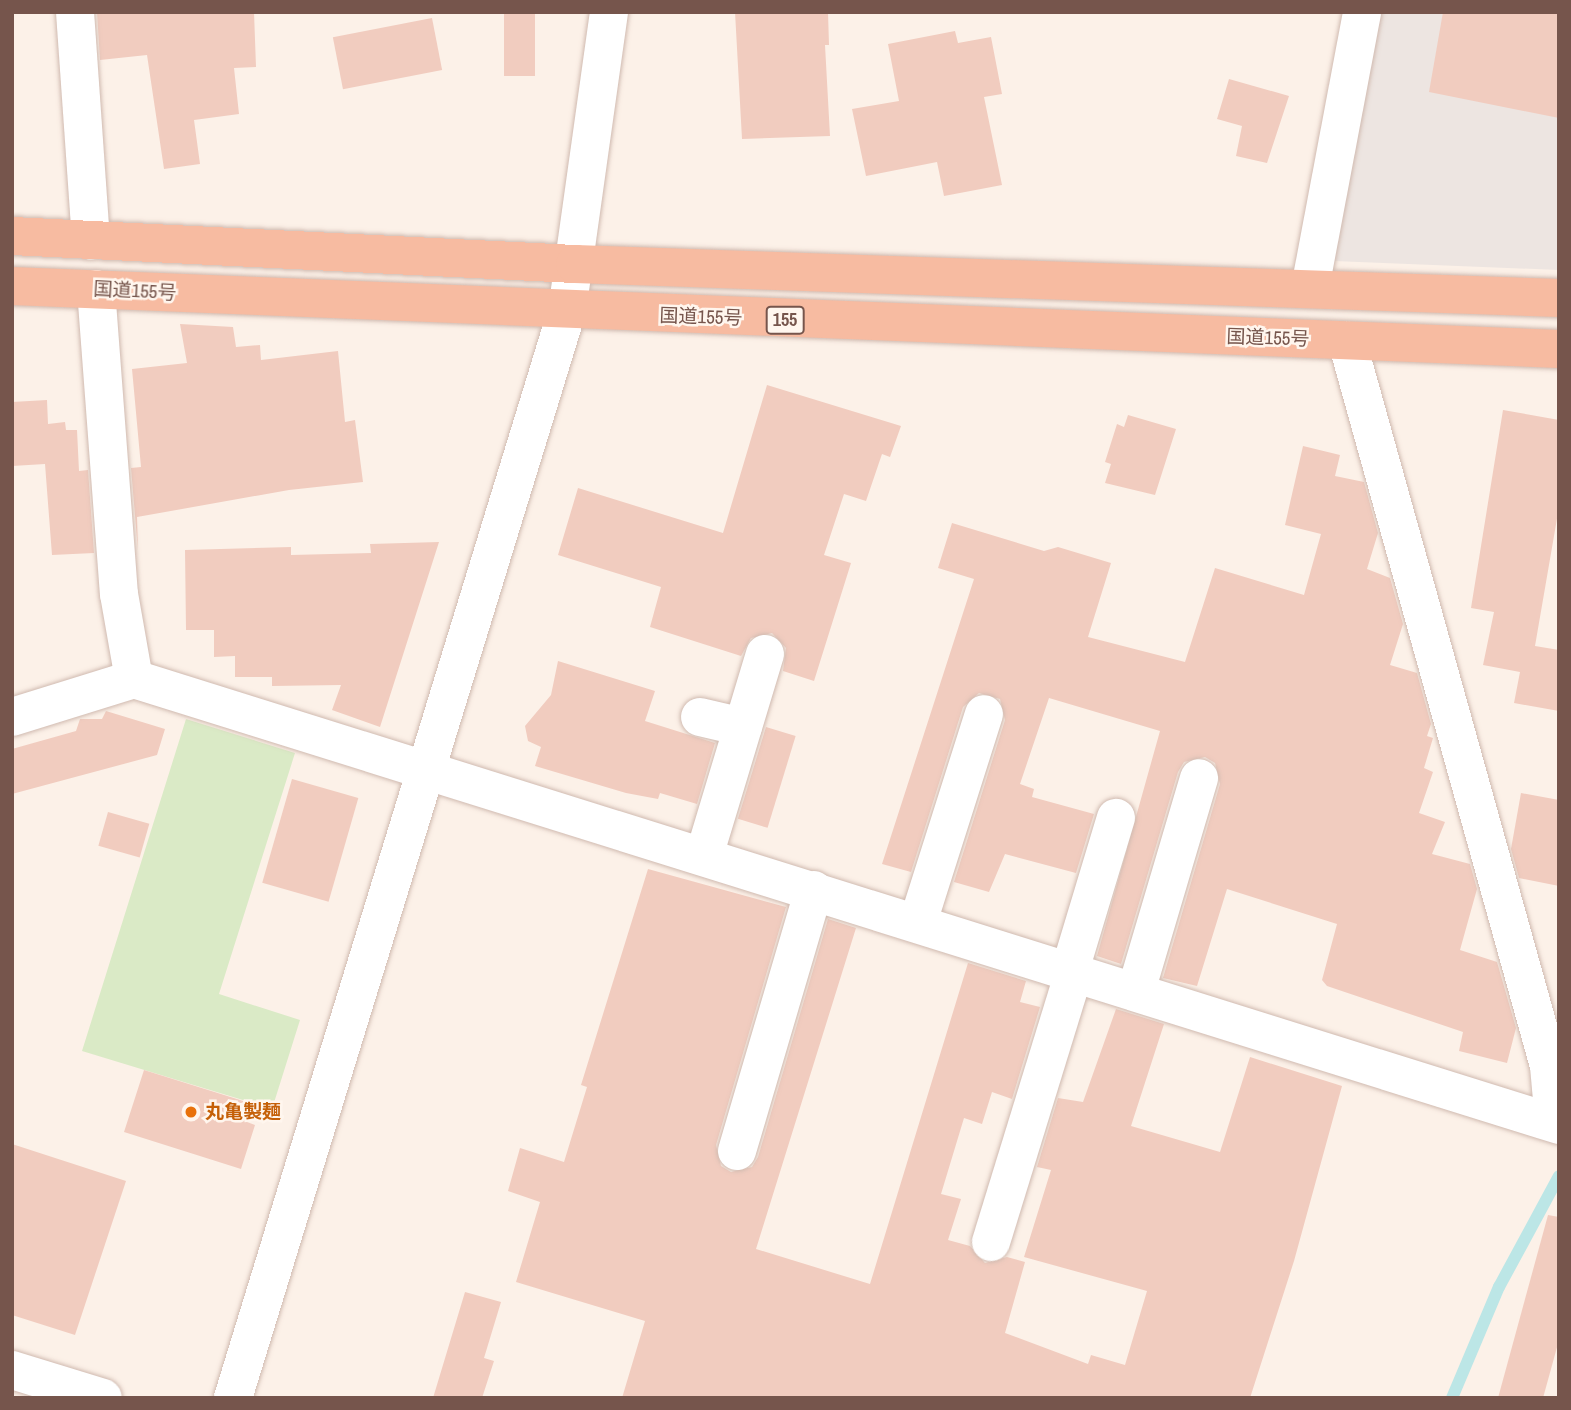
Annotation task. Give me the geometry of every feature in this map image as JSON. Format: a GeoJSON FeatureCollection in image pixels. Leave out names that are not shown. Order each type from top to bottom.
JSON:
{"type":"FeatureCollection","features":[{"type":"Feature","properties":{"kind":"highway"},"geometry":{"type":"LineString","coordinates":[[12,236],[575,264],[1559,298]]}},
{"type":"Feature","properties":{"kind":"highway","name":"国道155号"},"geometry":{"type":"LineString","coordinates":[[12,286],[567,312],[1559,349]]}},
{"type":"Feature","properties":{"kind":"street"},"geometry":{"type":"LineString","coordinates":[[75,12],[91,240]]}},
{"type":"Feature","properties":{"kind":"street"},"geometry":{"type":"LineString","coordinates":[[233,1398],[567,312],[609,12]]}},
{"type":"Feature","properties":{"kind":"street"},"geometry":{"type":"LineString","coordinates":[[1310,288],[1362,12]]}},
{"type":"Feature","properties":{"kind":"street"},"geometry":{"type":"LineString","coordinates":[[96,289],[119,594],[134,679]]}},
{"type":"Feature","properties":{"kind":"street"},"geometry":{"type":"LineString","coordinates":[[12,717],[134,679],[1136,990],[1556,1124],[1549,1066],[1347,341]]}},
{"type":"Feature","properties":{"kind":"street"},"geometry":{"type":"LineString","coordinates":[[704,856],[765,654]]}},
{"type":"Feature","properties":{"kind":"street"},"geometry":{"type":"LineString","coordinates":[[918,922],[984,714]]}},
{"type":"Feature","properties":{"kind":"street"},"geometry":{"type":"LineString","coordinates":[[700,716],[743,727]]}},
{"type":"Feature","properties":{"kind":"street"},"geometry":{"type":"LineString","coordinates":[[1136,990],[1199,778]]}},
{"type":"Feature","properties":{"kind":"street"},"geometry":{"type":"LineString","coordinates":[[991,1242],[1116,818]]}},
{"type":"Feature","properties":{"kind":"street"},"geometry":{"type":"LineString","coordinates":[[737,1151],[814,890]]}},
{"type":"Feature","properties":{"kind":"street"},"geometry":{"type":"LineString","coordinates":[[12,1370],[103,1398]]}},
{"type":"Feature","properties":{"kind":"shaded area"},"geometry":{"type":"Polygon","coordinates":[[[1377,12],[1559,12],[1559,270],[1334,261],[1377,12]]]}},
{"type":"Feature","properties":{"kind":"green space"},"geometry":{"type":"Polygon","coordinates":[[[186,719],[295,753],[219,994],[300,1020],[272,1109],[82,1051],[186,719]]]}},
{"type":"Feature","properties":{"kind":"building"},"geometry":{"type":"Polygon","coordinates":[[[97,12],[254,12],[256,67],[234,68],[239,114],[194,120],[200,164],[164,169],[147,55],[100,60],[97,12]]]}},
{"type":"Feature","properties":{"kind":"building"},"geometry":{"type":"Polygon","coordinates":[[[504,12],[535,12],[535,76],[504,76],[504,12]]]}},
{"type":"Feature","properties":{"kind":"building"},"geometry":{"type":"Polygon","coordinates":[[[735,12],[828,12],[829,45],[825,45],[830,136],[742,139],[735,12]]]}},
{"type":"Feature","properties":{"kind":"building"},"geometry":{"type":"Polygon","coordinates":[[[1443,12],[1559,12],[1559,118],[1429,92],[1443,12]]]}},
{"type":"Feature","properties":{"kind":"building"},"geometry":{"type":"Polygon","coordinates":[[[432,18],[442,70],[343,89],[333,37],[432,18]]]}},
{"type":"Feature","properties":{"kind":"building"},"geometry":{"type":"Polygon","coordinates":[[[955,31],[958,43],[991,37],[1002,94],[984,97],[1002,185],[944,196],[937,162],[866,176],[852,109],[899,101],[888,44],[955,31]]]}},
{"type":"Feature","properties":{"kind":"building"},"geometry":{"type":"Polygon","coordinates":[[[1229,79],[1289,96],[1267,163],[1236,156],[1242,126],[1217,119],[1229,79]]]}},
{"type":"Feature","properties":{"kind":"building"},"geometry":{"type":"Polygon","coordinates":[[[180,324],[233,327],[236,347],[260,345],[261,360],[338,351],[345,422],[355,420],[363,482],[289,490],[137,517],[138,551],[131,468],[141,467],[132,369],[187,363],[180,324]]]}},
{"type":"Feature","properties":{"kind":"building"},"geometry":{"type":"Polygon","coordinates":[[[767,385],[901,426],[890,457],[882,454],[866,501],[844,494],[824,555],[851,563],[814,681],[783,671],[786,648],[772,633],[751,638],[741,656],[650,627],[661,587],[558,555],[578,488],[723,533],[767,385]]]}},
{"type":"Feature","properties":{"kind":"building"},"geometry":{"type":"Polygon","coordinates":[[[47,400],[48,424],[65,422],[66,430],[77,430],[79,471],[88,470],[94,553],[52,555],[45,464],[12,466],[12,402],[47,400]]]}},
{"type":"Feature","properties":{"kind":"building"},"geometry":{"type":"Polygon","coordinates":[[[1503,410],[1559,420],[1559,507],[1535,646],[1559,650],[1559,711],[1514,703],[1520,672],[1483,665],[1494,612],[1471,608],[1503,410]]]}},
{"type":"Feature","properties":{"kind":"building"},"geometry":{"type":"Polygon","coordinates":[[[1128,415],[1176,429],[1155,495],[1105,483],[1111,464],[1105,462],[1117,424],[1124,427],[1128,415]]]}},
{"type":"Feature","properties":{"kind":"building"},"geometry":{"type":"Polygon","coordinates":[[[1303,446],[1340,455],[1335,476],[1364,482],[1378,533],[1367,569],[1390,578],[1403,624],[1390,665],[1417,673],[1431,724],[1427,736],[1433,738],[1424,768],[1433,772],[1419,813],[1445,822],[1432,854],[1470,864],[1477,889],[1460,950],[1497,962],[1516,1028],[1507,1063],[1459,1051],[1463,1032],[1327,986],[1322,980],[1337,924],[1227,889],[1197,986],[1163,978],[1220,784],[1215,763],[1205,757],[1184,762],[1178,772],[1121,964],[1097,956],[1160,731],[1049,698],[1020,784],[1034,789],[1032,797],[1094,814],[1076,873],[1005,854],[989,892],[954,882],[1005,720],[1000,699],[979,693],[963,707],[911,872],[882,864],[974,579],[938,568],[952,523],[1044,551],[1058,547],[1111,563],[1088,637],[1185,662],[1215,568],[1304,595],[1321,534],[1285,525],[1303,446]]]}},
{"type":"Feature","properties":{"kind":"building"},"geometry":{"type":"Polygon","coordinates":[[[439,542],[380,727],[332,710],[341,685],[272,686],[272,677],[235,677],[235,656],[214,657],[214,630],[186,630],[185,550],[291,547],[291,555],[371,553],[370,544],[439,542]]]}},
{"type":"Feature","properties":{"kind":"building"},"geometry":{"type":"Polygon","coordinates":[[[558,661],[655,691],[645,721],[715,743],[697,804],[660,793],[658,799],[626,793],[535,766],[541,747],[528,741],[525,726],[551,695],[558,661]]]}},
{"type":"Feature","properties":{"kind":"building"},"geometry":{"type":"Polygon","coordinates":[[[106,711],[165,729],[157,755],[12,794],[12,749],[76,731],[80,719],[102,719],[106,711]]]}},
{"type":"Feature","properties":{"kind":"building"},"geometry":{"type":"Polygon","coordinates":[[[766,727],[796,736],[768,828],[738,819],[766,727]]]}},
{"type":"Feature","properties":{"kind":"building"},"geometry":{"type":"Polygon","coordinates":[[[292,779],[358,798],[329,902],[262,883],[292,779]]]}},
{"type":"Feature","properties":{"kind":"building"},"geometry":{"type":"Polygon","coordinates":[[[1521,793],[1559,800],[1559,886],[1519,878],[1511,849],[1521,793]]]}},
{"type":"Feature","properties":{"kind":"building"},"geometry":{"type":"Polygon","coordinates":[[[108,812],[149,824],[140,857],[98,846],[108,812]]]}},
{"type":"Feature","properties":{"kind":"building"},"geometry":{"type":"Polygon","coordinates":[[[648,869],[786,907],[716,1145],[721,1166],[731,1172],[752,1167],[758,1157],[828,919],[856,928],[756,1249],[870,1284],[968,963],[1026,981],[1020,1002],[1040,1007],[1012,1099],[992,1092],[982,1124],[964,1118],[941,1194],[961,1199],[948,1240],[970,1246],[985,1263],[1007,1257],[1025,1262],[1005,1333],[1088,1364],[1091,1355],[1125,1365],[1147,1291],[1024,1257],[1051,1170],[1037,1167],[1058,1098],[1083,1102],[1116,1009],[1164,1024],[1131,1126],[1220,1152],[1250,1057],[1342,1086],[1294,1261],[1250,1398],[622,1398],[645,1321],[516,1282],[540,1202],[508,1191],[520,1148],[564,1162],[587,1087],[581,1085],[648,869]]]}},
{"type":"Feature","properties":{"kind":"building","name":"丸亀製麺"},"geometry":{"type":"Polygon","coordinates":[[[144,1070],[253,1104],[247,1122],[255,1125],[241,1169],[124,1132],[144,1070]]]}},
{"type":"Feature","properties":{"kind":"building"},"geometry":{"type":"Polygon","coordinates":[[[12,1144],[126,1181],[75,1335],[12,1315],[12,1144]]]}},
{"type":"Feature","properties":{"kind":"building"},"geometry":{"type":"Polygon","coordinates":[[[1548,1215],[1559,1217],[1559,1340],[1543,1398],[1498,1398],[1548,1215]]]}},
{"type":"Feature","properties":{"kind":"building"},"geometry":{"type":"Polygon","coordinates":[[[465,1292],[501,1302],[484,1358],[494,1361],[482,1398],[433,1398],[465,1292]]]}},
{"type":"Feature","properties":{"kind":"waterway"},"geometry":{"type":"LineString","coordinates":[[1452,1398],[1499,1287],[1559,1176]]}},
{"type":"Feature","properties":{"kind":"place","name":"丸亀製麺"},"geometry":{"type":"Point","coordinates":[191,1112]}}]}
